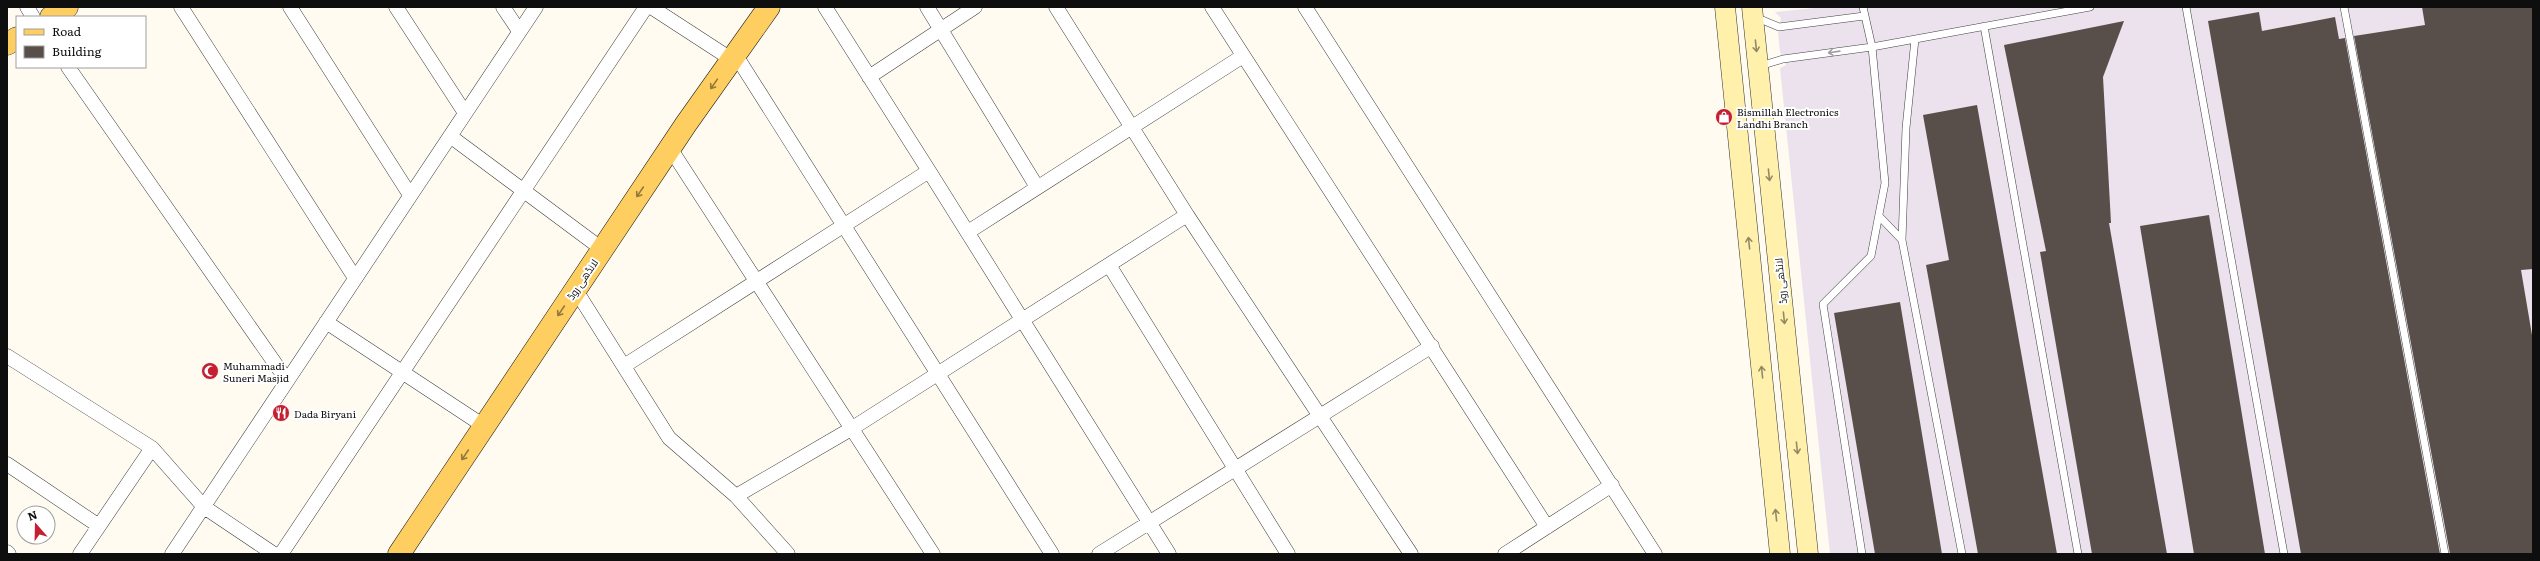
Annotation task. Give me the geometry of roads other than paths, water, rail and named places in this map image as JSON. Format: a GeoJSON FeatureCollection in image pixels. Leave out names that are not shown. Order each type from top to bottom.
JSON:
{"type":"FeatureCollection","features":[{"type":"Feature","properties":{"kind":"main road"},"geometry":{"type":"LineString","coordinates":[[53,16],[67,7]]}},
{"type":"Feature","properties":{"kind":"main road","name":"لانڈھی روڈ"},"geometry":{"type":"LineString","coordinates":[[399,554],[670,148],[769,7]]}},
{"type":"Feature","properties":{"kind":"main road"},"geometry":{"type":"LineString","coordinates":[[1725,12],[1729,24],[1736,28],[1745,27],[1752,12]]}},
{"type":"Feature","properties":{"kind":"main road"},"geometry":{"type":"LineString","coordinates":[[1725,12],[1780,554]]}},
{"type":"Feature","properties":{"kind":"main road","name":"لانڈھی روڈ"},"geometry":{"type":"LineString","coordinates":[[1752,12],[1808,554]]}},
{"type":"Feature","properties":{"kind":"main road"},"geometry":{"type":"LineString","coordinates":[[7,44],[16,39]]}},
{"type":"Feature","properties":{"kind":"main road"},"geometry":{"type":"LineString","coordinates":[[1733,89],[1736,80],[1743,75],[1758,74]]}},
{"type":"Feature","properties":{"kind":"main road"},"geometry":{"type":"LineString","coordinates":[[1765,405],[1792,403]]}},
{"type":"Feature","properties":{"kind":"street"},"geometry":{"type":"LineString","coordinates":[[27,7],[32,16]]}},
{"type":"Feature","properties":{"kind":"street"},"geometry":{"type":"LineString","coordinates":[[181,7],[355,278]]}},
{"type":"Feature","properties":{"kind":"street"},"geometry":{"type":"LineString","coordinates":[[290,7],[410,195]]}},
{"type":"Feature","properties":{"kind":"street"},"geometry":{"type":"LineString","coordinates":[[396,7],[465,113]]}},
{"type":"Feature","properties":{"kind":"street"},"geometry":{"type":"LineString","coordinates":[[503,7],[520,31]]}},
{"type":"Feature","properties":{"kind":"street"},"geometry":{"type":"LineString","coordinates":[[172,554],[286,379],[326,322],[536,7]]}},
{"type":"Feature","properties":{"kind":"street"},"geometry":{"type":"LineString","coordinates":[[281,554],[646,7]]}},
{"type":"Feature","properties":{"kind":"street"},"geometry":{"type":"LineString","coordinates":[[651,7],[733,57],[844,226],[1052,554]]}},
{"type":"Feature","properties":{"kind":"street"},"geometry":{"type":"LineString","coordinates":[[825,7],[1023,319],[1169,554]]}},
{"type":"Feature","properties":{"kind":"street"},"geometry":{"type":"LineString","coordinates":[[927,7],[1037,187]]}},
{"type":"Feature","properties":{"kind":"street"},"geometry":{"type":"LineString","coordinates":[[870,77],[975,7]]}},
{"type":"Feature","properties":{"kind":"street"},"geometry":{"type":"LineString","coordinates":[[1056,7],[1133,126],[1187,215],[1321,415],[1411,554]]}},
{"type":"Feature","properties":{"kind":"street"},"geometry":{"type":"LineString","coordinates":[[1212,7],[1432,346],[1547,527]]}},
{"type":"Feature","properties":{"kind":"street"},"geometry":{"type":"LineString","coordinates":[[1305,7],[1655,554]]}},
{"type":"Feature","properties":{"kind":"street"},"geometry":{"type":"LineString","coordinates":[[968,232],[1243,56]]}},
{"type":"Feature","properties":{"kind":"street"},"geometry":{"type":"LineString","coordinates":[[69,68],[286,379]]}},
{"type":"Feature","properties":{"kind":"street"},"geometry":{"type":"LineString","coordinates":[[450,136],[602,249]]}},
{"type":"Feature","properties":{"kind":"street"},"geometry":{"type":"LineString","coordinates":[[670,148],[933,554]]}},
{"type":"Feature","properties":{"kind":"street"},"geometry":{"type":"LineString","coordinates":[[624,366],[929,171]]}},
{"type":"Feature","properties":{"kind":"street"},"geometry":{"type":"LineString","coordinates":[[736,496],[851,429],[1187,215]]}},
{"type":"Feature","properties":{"kind":"street"},"geometry":{"type":"LineString","coordinates":[[1109,265],[1288,554]]}},
{"type":"Feature","properties":{"kind":"street"},"geometry":{"type":"LineString","coordinates":[[575,289],[669,438],[736,496],[788,554]]}},
{"type":"Feature","properties":{"kind":"street"},"geometry":{"type":"LineString","coordinates":[[326,322],[484,426]]}},
{"type":"Feature","properties":{"kind":"street"},"geometry":{"type":"LineString","coordinates":[[1099,554],[1234,468],[1432,346]]}},
{"type":"Feature","properties":{"kind":"street"},"geometry":{"type":"LineString","coordinates":[[7,356],[152,448],[204,507],[274,554]]}},
{"type":"Feature","properties":{"kind":"street"},"geometry":{"type":"LineString","coordinates":[[80,554],[152,448]]}},
{"type":"Feature","properties":{"kind":"street"},"geometry":{"type":"LineString","coordinates":[[7,464],[99,526]]}},
{"type":"Feature","properties":{"kind":"street"},"geometry":{"type":"LineString","coordinates":[[1505,554],[1612,485]]}},
{"type":"Feature","properties":{"kind":"lane"},"geometry":{"type":"LineString","coordinates":[[1862,554],[1822,304],[1871,256],[1885,183],[1872,47],[1864,16],[1864,7]]}},
{"type":"Feature","properties":{"kind":"lane"},"geometry":{"type":"LineString","coordinates":[[1758,74],[1783,59],[1872,47],[2090,7]]}},
{"type":"Feature","properties":{"kind":"lane"},"geometry":{"type":"LineString","coordinates":[[2186,7],[2284,554]]}},
{"type":"Feature","properties":{"kind":"lane"},"geometry":{"type":"LineString","coordinates":[[2344,7],[2445,554]]}},
{"type":"Feature","properties":{"kind":"lane"},"geometry":{"type":"LineString","coordinates":[[1752,12],[1779,27],[1864,16]]}},
{"type":"Feature","properties":{"kind":"lane"},"geometry":{"type":"LineString","coordinates":[[1984,26],[2078,554]]}},
{"type":"Feature","properties":{"kind":"lane"},"geometry":{"type":"LineString","coordinates":[[1915,39],[1906,128],[1902,240],[1962,554]]}},
{"type":"Feature","properties":{"kind":"lane"},"geometry":{"type":"LineString","coordinates":[[1879,216],[1902,240]]}},
{"type":"Feature","properties":{"kind":"place","name":"Bismillah Electronics Landhi Branch"},"geometry":{"type":"Point","coordinates":[1724,117]}},
{"type":"Feature","properties":{"kind":"place","name":"Muhammadi Suneri Masjid"},"geometry":{"type":"Point","coordinates":[210,371]}},
{"type":"Feature","properties":{"kind":"place","name":"Dada Biryani"},"geometry":{"type":"Point","coordinates":[281,413]}}]}
